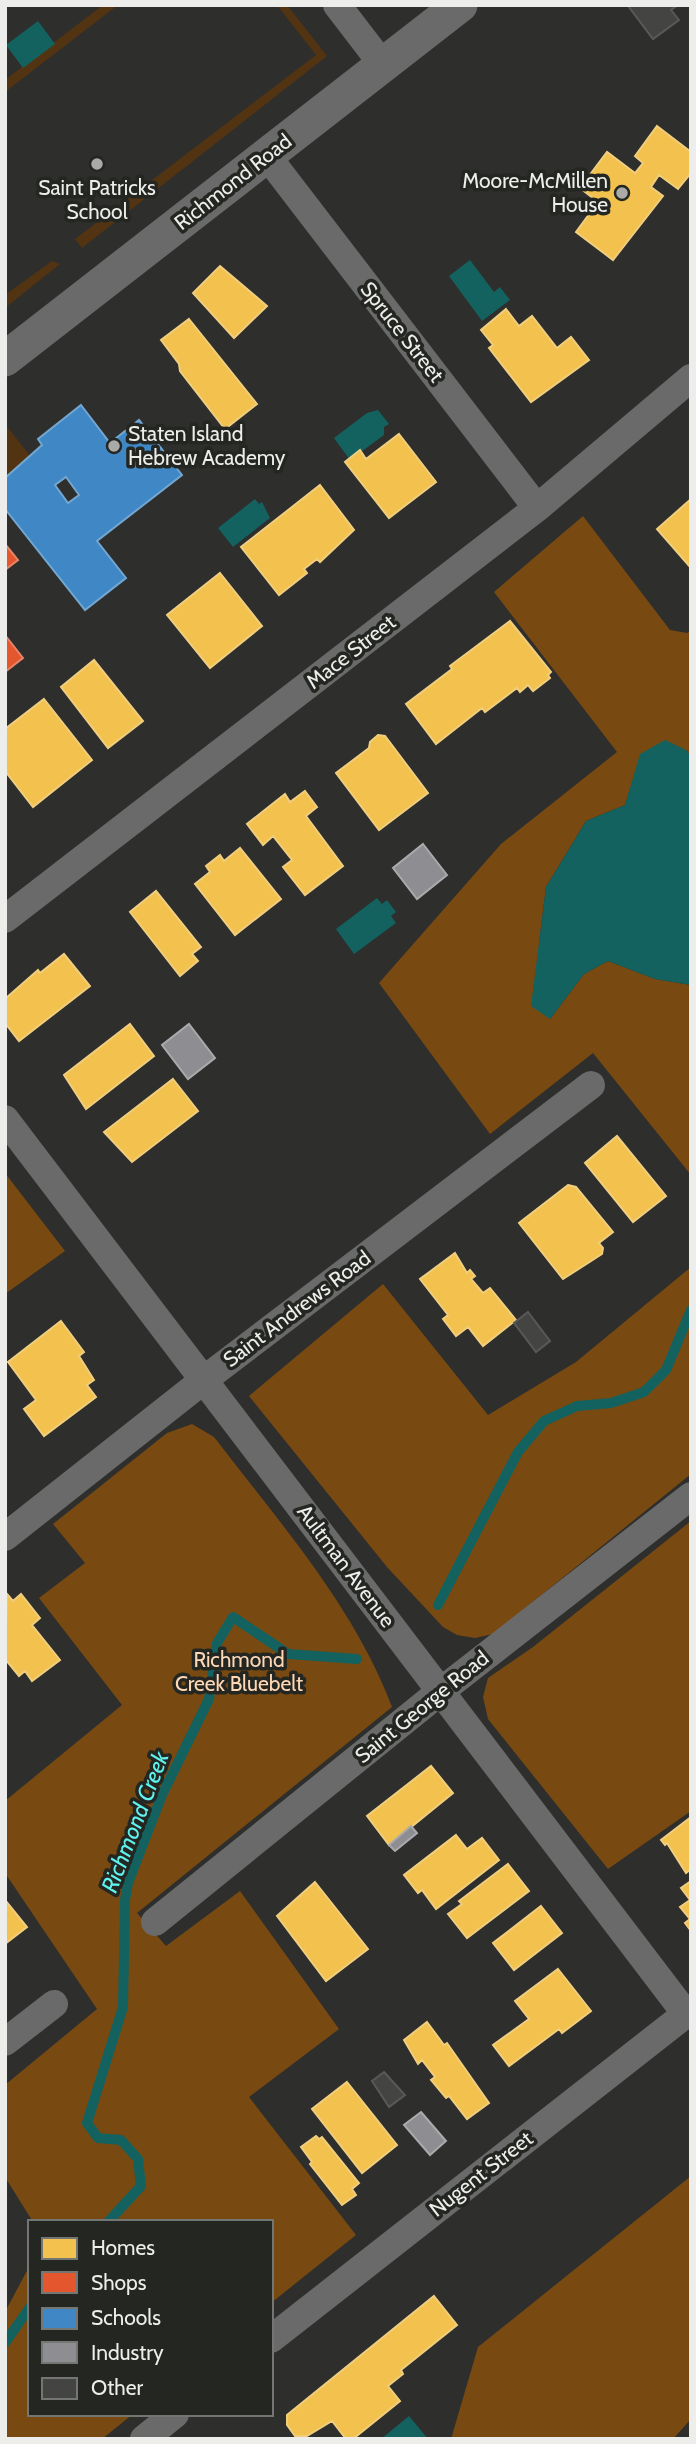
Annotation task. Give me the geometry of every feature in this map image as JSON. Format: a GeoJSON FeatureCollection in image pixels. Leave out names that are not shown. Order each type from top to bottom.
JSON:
{"type":"FeatureCollection","features":[{"type":"Feature","properties":{"kind":"street"},"geometry":{"type":"LineString","coordinates":[[337,5],[383,65]]}},
{"type":"Feature","properties":{"kind":"street","name":"Richmond Road"},"geometry":{"type":"LineString","coordinates":[[5,359],[460,5]]}},
{"type":"Feature","properties":{"kind":"street","name":"Spruce Street"},"geometry":{"type":"LineString","coordinates":[[267,156],[537,508]]}},
{"type":"Feature","properties":{"kind":"street","name":"Mace Street"},"geometry":{"type":"LineString","coordinates":[[5,919],[537,508],[691,379]]}},
{"type":"Feature","properties":{"kind":"street","name":"Saint Andrews Road"},"geometry":{"type":"LineString","coordinates":[[5,1536],[205,1379],[591,1085]]}},
{"type":"Feature","properties":{"kind":"street","name":"Aultman Avenue"},"geometry":{"type":"LineString","coordinates":[[5,1119],[688,2012]]}},
{"type":"Feature","properties":{"kind":"street","name":"Saint George Road"},"geometry":{"type":"LineString","coordinates":[[155,1922],[441,1691],[691,1496]]}},
{"type":"Feature","properties":{"kind":"street"},"geometry":{"type":"LineString","coordinates":[[5,2042],[54,2004]]}},
{"type":"Feature","properties":{"kind":"street","name":"Nugent Street"},"geometry":{"type":"LineString","coordinates":[[273,2337],[688,2012]]}},
{"type":"Feature","properties":{"kind":"street"},"geometry":{"type":"LineString","coordinates":[[144,2439],[173,2416]]}},
{"type":"Feature","properties":{"kind":"shaded area"},"geometry":{"type":"Polygon","coordinates":[[[103,5],[118,5],[5,92],[5,80],[103,5]]]}},
{"type":"Feature","properties":{"kind":"shaded area"},"geometry":{"type":"Polygon","coordinates":[[[277,5],[287,5],[327,56],[82,248],[75,239],[316,55],[277,5]]]}},
{"type":"Feature","properties":{"kind":"shaded area"},"geometry":{"type":"Polygon","coordinates":[[[52,261],[60,264],[5,308],[5,295],[52,261]]]}},
{"type":"Feature","properties":{"kind":"shaded area"},"geometry":{"type":"Polygon","coordinates":[[[5,424],[31,457],[5,478],[5,424]]]}},
{"type":"Feature","properties":{"kind":"green space"},"geometry":{"type":"Polygon","coordinates":[[[583,516],[670,630],[687,633],[691,630],[691,756],[686,750],[641,754],[625,805],[586,821],[546,887],[539,943],[550,1019],[584,974],[608,961],[655,979],[691,985],[691,1175],[593,1053],[490,1134],[379,983],[501,844],[617,752],[494,592],[583,516]]]}},
{"type":"Feature","properties":{"kind":"green space"},"geometry":{"type":"Polygon","coordinates":[[[5,1173],[65,1251],[5,1294],[5,1173]]]}},
{"type":"Feature","properties":{"kind":"green space"},"geometry":{"type":"Polygon","coordinates":[[[691,1267],[691,1474],[493,1634],[475,1638],[457,1635],[443,1627],[387,1567],[249,1396],[383,1284],[488,1415],[576,1362],[691,1267]]]}},
{"type":"Feature","properties":{"kind":"green space","name":"Richmond Creek Bluebelt"},"geometry":{"type":"Polygon","coordinates":[[[192,1424],[214,1437],[289,1533],[336,1600],[376,1670],[392,1707],[137,1913],[166,1946],[240,1891],[339,2029],[249,2097],[356,2235],[273,2301],[273,2220],[32,2220],[5,2177],[5,2085],[97,2009],[5,1873],[5,1801],[122,1705],[39,1598],[85,1563],[53,1524],[167,1433],[192,1424]]]}},
{"type":"Feature","properties":{"kind":"green space"},"geometry":{"type":"Polygon","coordinates":[[[691,1521],[691,1811],[608,1869],[488,1719],[483,1697],[488,1678],[533,1647],[691,1521]]]}},
{"type":"Feature","properties":{"kind":"green space"},"geometry":{"type":"Polygon","coordinates":[[[691,2176],[691,2419],[673,2439],[451,2439],[478,2347],[691,2176]]]}},
{"type":"Feature","properties":{"kind":"green space"},"geometry":{"type":"Polygon","coordinates":[[[28,2269],[28,2416],[131,2416],[102,2439],[5,2439],[5,2312],[28,2269]]]}},
{"type":"Feature","properties":{"kind":"water"},"geometry":{"type":"Polygon","coordinates":[[[38,21],[55,44],[23,68],[6,45],[38,21]]]}},
{"type":"Feature","properties":{"kind":"water"},"geometry":{"type":"Polygon","coordinates":[[[470,260],[494,292],[500,287],[510,300],[482,321],[449,276],[470,260]]]}},
{"type":"Feature","properties":{"kind":"water"},"geometry":{"type":"Polygon","coordinates":[[[378,410],[389,424],[384,427],[384,435],[350,460],[334,438],[367,413],[378,410]]]}},
{"type":"Feature","properties":{"kind":"water"},"geometry":{"type":"Polygon","coordinates":[[[255,499],[259,504],[262,502],[270,518],[233,547],[218,528],[255,499]]]}},
{"type":"Feature","properties":{"kind":"water"},"geometry":{"type":"Polygon","coordinates":[[[665,740],[686,750],[691,756],[691,985],[655,979],[608,961],[584,974],[550,1019],[531,1006],[546,887],[586,821],[625,805],[640,754],[665,740]]]}},
{"type":"Feature","properties":{"kind":"water"},"geometry":{"type":"Polygon","coordinates":[[[377,898],[382,904],[387,900],[396,912],[391,916],[396,923],[354,954],[336,929],[377,898]]]}},
{"type":"Feature","properties":{"kind":"water"},"geometry":{"type":"Polygon","coordinates":[[[409,2416],[428,2439],[381,2439],[409,2416]]]}},
{"type":"Feature","properties":{"kind":"building: Homes","name":"Moore-McMillen House"},"geometry":{"type":"Polygon","coordinates":[[[657,126],[691,152],[691,173],[678,189],[659,175],[651,187],[663,196],[613,260],[576,232],[598,202],[580,188],[607,152],[635,173],[643,163],[635,156],[657,126]]]}},
{"type":"Feature","properties":{"kind":"building: Homes"},"geometry":{"type":"Polygon","coordinates":[[[220,266],[267,306],[234,338],[193,293],[220,266]]]}},
{"type":"Feature","properties":{"kind":"building: Homes"},"geometry":{"type":"Polygon","coordinates":[[[506,309],[519,326],[532,316],[557,348],[571,337],[589,360],[531,402],[489,348],[493,345],[481,330],[506,309]]]}},
{"type":"Feature","properties":{"kind":"building: Homes"},"geometry":{"type":"Polygon","coordinates":[[[189,319],[257,404],[225,429],[180,371],[179,364],[161,340],[189,319]]]}},
{"type":"Feature","properties":{"kind":"building: Homes"},"geometry":{"type":"Polygon","coordinates":[[[399,434],[436,482],[389,518],[345,462],[360,450],[366,459],[399,434]]]}},
{"type":"Feature","properties":{"kind":"building: Homes"},"geometry":{"type":"Polygon","coordinates":[[[320,485],[354,530],[320,562],[317,559],[304,569],[307,573],[279,595],[241,547],[320,485]]]}},
{"type":"Feature","properties":{"kind":"building: Homes"},"geometry":{"type":"Polygon","coordinates":[[[691,499],[691,568],[657,529],[691,499]]]}},
{"type":"Feature","properties":{"kind":"building: Homes"},"geometry":{"type":"Polygon","coordinates":[[[220,573],[262,626],[210,668],[167,615],[220,573]]]}},
{"type":"Feature","properties":{"kind":"building: Homes"},"geometry":{"type":"Polygon","coordinates":[[[510,621],[551,672],[548,675],[550,678],[533,691],[528,685],[520,692],[517,688],[485,712],[482,708],[436,744],[406,704],[452,669],[450,666],[510,621]]]}},
{"type":"Feature","properties":{"kind":"building: Homes"},"geometry":{"type":"Polygon","coordinates":[[[94,660],[143,721],[108,748],[61,687],[94,660]]]}},
{"type":"Feature","properties":{"kind":"building: Homes"},"geometry":{"type":"Polygon","coordinates":[[[44,699],[92,760],[33,807],[5,771],[5,729],[44,699]]]}},
{"type":"Feature","properties":{"kind":"building: Homes"},"geometry":{"type":"Polygon","coordinates":[[[378,735],[385,736],[428,793],[379,830],[336,773],[369,748],[370,742],[378,735]]]}},
{"type":"Feature","properties":{"kind":"building: Homes"},"geometry":{"type":"Polygon","coordinates":[[[305,791],[317,807],[306,816],[343,866],[305,895],[283,867],[292,860],[273,836],[263,845],[247,824],[285,794],[290,802],[305,791]]]}},
{"type":"Feature","properties":{"kind":"building: Homes"},"geometry":{"type":"Polygon","coordinates":[[[240,848],[281,899],[235,935],[195,884],[210,872],[206,866],[220,855],[224,861],[240,848]]]}},
{"type":"Feature","properties":{"kind":"building: Homes"},"geometry":{"type":"Polygon","coordinates":[[[156,891],[201,947],[192,954],[198,961],[180,976],[130,912],[156,891]]]}},
{"type":"Feature","properties":{"kind":"building: Homes"},"geometry":{"type":"Polygon","coordinates":[[[64,954],[90,986],[19,1041],[5,1023],[5,999],[38,970],[40,973],[64,954]]]}},
{"type":"Feature","properties":{"kind":"building: Homes"},"geometry":{"type":"Polygon","coordinates":[[[130,1024],[154,1056],[86,1109],[64,1075],[130,1024]]]}},
{"type":"Feature","properties":{"kind":"building: Homes"},"geometry":{"type":"Polygon","coordinates":[[[173,1079],[198,1111],[132,1162],[104,1132],[173,1079]]]}},
{"type":"Feature","properties":{"kind":"building: Homes"},"geometry":{"type":"Polygon","coordinates":[[[617,1136],[666,1196],[633,1222],[585,1163],[617,1136]]]}},
{"type":"Feature","properties":{"kind":"building: Homes"},"geometry":{"type":"Polygon","coordinates":[[[568,1185],[576,1187],[613,1232],[599,1243],[603,1248],[602,1254],[563,1279],[519,1223],[568,1185]]]}},
{"type":"Feature","properties":{"kind":"building: Homes"},"geometry":{"type":"Polygon","coordinates":[[[455,1253],[467,1273],[470,1270],[475,1276],[471,1279],[483,1293],[490,1288],[516,1320],[483,1346],[468,1327],[456,1336],[443,1319],[448,1315],[420,1279],[455,1253]]]}},
{"type":"Feature","properties":{"kind":"building: Homes"},"geometry":{"type":"Polygon","coordinates":[[[61,1321],[84,1352],[79,1356],[94,1380],[87,1385],[96,1397],[44,1436],[24,1409],[36,1400],[8,1362],[61,1321]]]}},
{"type":"Feature","properties":{"kind":"building: Homes"},"geometry":{"type":"Polygon","coordinates":[[[7,1594],[13,1601],[21,1594],[40,1618],[32,1625],[60,1660],[32,1681],[25,1671],[19,1676],[5,1659],[7,1594]]]}},
{"type":"Feature","properties":{"kind":"building: Homes"},"geometry":{"type":"Polygon","coordinates":[[[431,1766],[453,1793],[389,1845],[367,1816],[431,1766]]]}},
{"type":"Feature","properties":{"kind":"building: Homes"},"geometry":{"type":"Polygon","coordinates":[[[691,1817],[691,1869],[686,1873],[667,1843],[665,1845],[661,1840],[691,1817]]]}},
{"type":"Feature","properties":{"kind":"building: Homes"},"geometry":{"type":"Polygon","coordinates":[[[456,1835],[467,1849],[482,1838],[499,1860],[436,1909],[422,1890],[418,1893],[404,1875],[456,1835]]]}},
{"type":"Feature","properties":{"kind":"building: Homes"},"geometry":{"type":"Polygon","coordinates":[[[508,1864],[529,1891],[467,1938],[448,1914],[462,1904],[459,1901],[508,1864]]]}},
{"type":"Feature","properties":{"kind":"building: Homes"},"geometry":{"type":"Polygon","coordinates":[[[691,1881],[691,1931],[685,1923],[690,1919],[680,1907],[690,1900],[681,1888],[691,1881]]]}},
{"type":"Feature","properties":{"kind":"building: Homes"},"geometry":{"type":"Polygon","coordinates":[[[315,1882],[368,1949],[326,1981],[277,1916],[315,1882]]]}},
{"type":"Feature","properties":{"kind":"building: Homes"},"geometry":{"type":"Polygon","coordinates":[[[5,1900],[27,1927],[5,1944],[5,1900]]]}},
{"type":"Feature","properties":{"kind":"building: Homes"},"geometry":{"type":"Polygon","coordinates":[[[541,1906],[562,1933],[514,1970],[493,1943],[541,1906]]]}},
{"type":"Feature","properties":{"kind":"building: Homes"},"geometry":{"type":"Polygon","coordinates":[[[558,1969],[591,2011],[562,2033],[559,2029],[509,2066],[493,2045],[529,2019],[515,2001],[558,1969]]]}},
{"type":"Feature","properties":{"kind":"building: Homes"},"geometry":{"type":"Polygon","coordinates":[[[427,2022],[444,2045],[447,2043],[489,2103],[467,2119],[449,2096],[446,2098],[431,2080],[435,2077],[422,2060],[418,2064],[404,2040],[427,2022]]]}},
{"type":"Feature","properties":{"kind":"building: Homes"},"geometry":{"type":"Polygon","coordinates":[[[347,2082],[397,2145],[362,2173],[312,2109],[347,2082]]]}},
{"type":"Feature","properties":{"kind":"building: Homes"},"geometry":{"type":"Polygon","coordinates":[[[316,2136],[319,2139],[322,2137],[359,2183],[352,2189],[356,2195],[342,2205],[310,2164],[312,2162],[301,2147],[316,2136]]]}},
{"type":"Feature","properties":{"kind":"building: Homes"},"geometry":{"type":"Polygon","coordinates":[[[434,2296],[457,2325],[401,2370],[403,2374],[388,2386],[400,2401],[353,2439],[346,2439],[332,2421],[307,2436],[295,2436],[287,2425],[287,2415],[434,2296]]]}},
{"type":"Feature","properties":{"kind":"building: Shops"},"geometry":{"type":"Polygon","coordinates":[[[5,544],[18,560],[5,570],[5,544]]]}},
{"type":"Feature","properties":{"kind":"building: Shops"},"geometry":{"type":"Polygon","coordinates":[[[5,635],[23,658],[5,672],[5,635]]]}},
{"type":"Feature","properties":{"kind":"building: Schools"},"geometry":{"type":"Polygon","coordinates":[[[81,405],[110,443],[139,420],[182,475],[97,541],[126,578],[85,610],[5,509],[5,478],[42,445],[38,439],[81,405]],[[66,477],[55,485],[68,503],[79,495],[66,477]]]}},
{"type":"Feature","properties":{"kind":"building: Industry"},"geometry":{"type":"Polygon","coordinates":[[[423,844],[447,875],[417,899],[393,868],[423,844]]]}},
{"type":"Feature","properties":{"kind":"building: Industry"},"geometry":{"type":"Polygon","coordinates":[[[189,1024],[215,1058],[188,1079],[162,1045],[189,1024]]]}},
{"type":"Feature","properties":{"kind":"building: Industry"},"geometry":{"type":"Polygon","coordinates":[[[411,1826],[417,1833],[395,1851],[389,1845],[411,1826]]]}},
{"type":"Feature","properties":{"kind":"building: Industry"},"geometry":{"type":"Polygon","coordinates":[[[421,2112],[446,2141],[430,2155],[404,2125],[421,2112]]]}},
{"type":"Feature","properties":{"kind":"building: Other"},"geometry":{"type":"Polygon","coordinates":[[[678,5],[671,10],[679,20],[653,39],[629,7],[678,5]]]}},
{"type":"Feature","properties":{"kind":"building: Other"},"geometry":{"type":"Polygon","coordinates":[[[528,1312],[550,1341],[536,1352],[514,1323],[528,1312]]]}},
{"type":"Feature","properties":{"kind":"building: Other"},"geometry":{"type":"Polygon","coordinates":[[[384,2072],[405,2095],[389,2107],[372,2081],[384,2072]]]}},
{"type":"Feature","properties":{"kind":"waterway","name":"Richmond Creek"},"geometry":{"type":"LineString","coordinates":[[438,1605],[518,1452],[544,1421],[577,1406],[611,1403],[644,1392],[666,1370],[691,1310]]}},
{"type":"Feature","properties":{"kind":"waterway","name":"Richmond Creek"},"geometry":{"type":"LineString","coordinates":[[110,2220],[141,2186],[138,2159],[121,2140],[98,2138],[87,2123],[123,2007],[125,1900],[128,1883],[162,1795],[209,1699],[217,1643],[233,1617],[288,1654],[357,1659]]}},
{"type":"Feature","properties":{"kind":"waterway","name":"Richmond Creek"},"geometry":{"type":"LineString","coordinates":[[5,2343],[28,2310]]}},
{"type":"Feature","properties":{"kind":"place","name":"Saint Patricks School"},"geometry":{"type":"Point","coordinates":[97,164]}},
{"type":"Feature","properties":{"kind":"place","name":"Moore-McMillen House"},"geometry":{"type":"Point","coordinates":[622,193]}},
{"type":"Feature","properties":{"kind":"place","name":"Staten Island Hebrew Academy"},"geometry":{"type":"Point","coordinates":[114,446]}}]}
